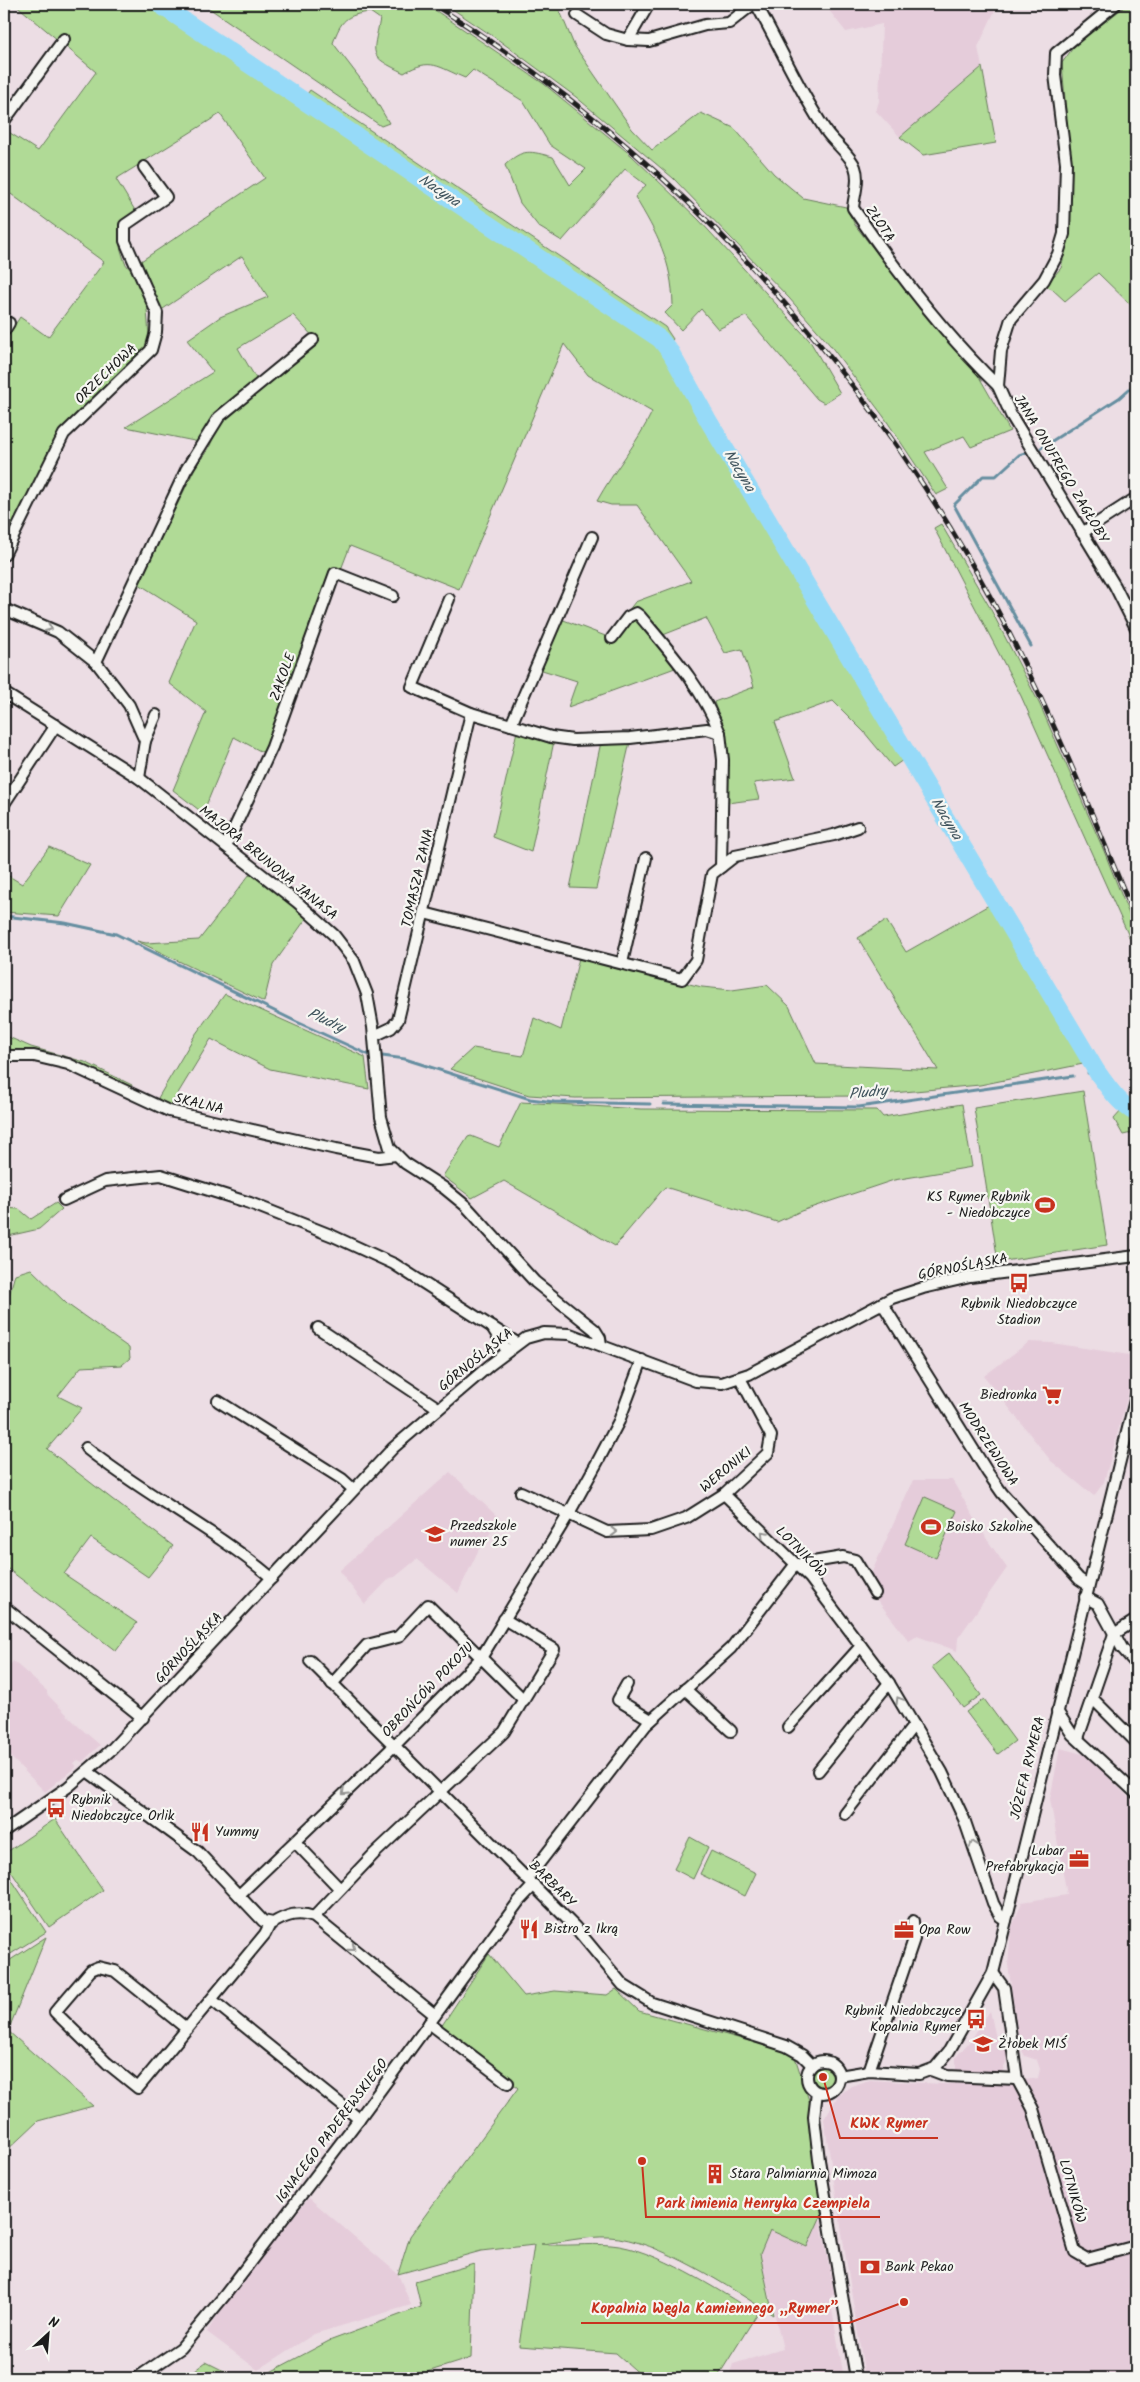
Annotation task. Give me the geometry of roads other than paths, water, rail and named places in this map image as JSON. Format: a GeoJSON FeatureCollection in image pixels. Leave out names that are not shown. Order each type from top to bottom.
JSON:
{"type":"FeatureCollection","features":[{"type":"Feature","properties":{"kind":"street"},"geometry":{"type":"LineString","coordinates":[[628,40],[649,4]]}},
{"type":"Feature","properties":{"kind":"street","name":"ZŁOTA"},"geometry":{"type":"LineString","coordinates":[[577,14],[606,34],[628,40],[649,41],[705,25],[729,23],[754,4],[797,86],[810,101],[826,131],[855,166],[858,178],[853,208],[891,264],[976,365],[998,386]]}},
{"type":"Feature","properties":{"kind":"street","name":"JANA ONUFREGO ZAGŁOBY"},"geometry":{"type":"LineString","coordinates":[[1116,4],[1056,53],[1055,75],[1066,163],[1064,234],[1058,254],[1044,280],[1010,319],[1001,351],[998,386],[1011,415],[1115,586],[1136,628]]}},
{"type":"Feature","properties":{"kind":"street"},"geometry":{"type":"LineString","coordinates":[[4,121],[64,39]]}},
{"type":"Feature","properties":{"kind":"street","name":"ORZECHOWA"},"geometry":{"type":"LineString","coordinates":[[4,555],[64,434],[150,350],[156,332],[157,314],[125,241],[126,226],[166,197],[144,167]]}},
{"type":"Feature","properties":{"kind":"street"},"geometry":{"type":"LineString","coordinates":[[96,662],[186,470],[219,417],[313,340]]}},
{"type":"Feature","properties":{"kind":"street"},"geometry":{"type":"LineString","coordinates":[[1082,533],[1136,498]]}},
{"type":"Feature","properties":{"kind":"street"},"geometry":{"type":"LineString","coordinates":[[512,725],[592,537]]}},
{"type":"Feature","properties":{"kind":"street","name":"ZAKOLE"},"geometry":{"type":"LineString","coordinates":[[226,846],[272,747],[334,573],[393,596]]}},
{"type":"Feature","properties":{"kind":"street"},"geometry":{"type":"LineString","coordinates":[[449,599],[412,687],[471,713],[552,737],[573,740],[630,738],[707,729],[720,733]]}},
{"type":"Feature","properties":{"kind":"street"},"geometry":{"type":"LineString","coordinates":[[4,609],[58,632],[96,662],[129,705],[145,740]]}},
{"type":"Feature","properties":{"kind":"street"},"geometry":{"type":"LineString","coordinates":[[612,638],[628,617],[636,613],[692,679],[710,709],[720,733],[723,760],[721,867]]}},
{"type":"Feature","properties":{"kind":"street","name":"MAJORA BRUNONA JANASA"},"geometry":{"type":"LineString","coordinates":[[4,694],[140,778],[315,917],[343,945],[354,961],[364,985],[371,1012],[383,1128],[388,1143],[396,1155],[466,1206],[535,1282],[595,1330],[600,1338],[601,1345]]}},
{"type":"Feature","properties":{"kind":"street","name":"TOMASZA ZANA"},"geometry":{"type":"LineString","coordinates":[[374,1041],[392,1028],[398,1020],[471,713]]}},
{"type":"Feature","properties":{"kind":"street"},"geometry":{"type":"LineString","coordinates":[[140,778],[145,740],[156,714]]}},
{"type":"Feature","properties":{"kind":"street"},"geometry":{"type":"LineString","coordinates":[[4,804],[56,725]]}},
{"type":"Feature","properties":{"kind":"street"},"geometry":{"type":"LineString","coordinates":[[424,913],[682,979],[696,960],[712,874],[735,856],[834,835],[858,826]]}},
{"type":"Feature","properties":{"kind":"street"},"geometry":{"type":"LineString","coordinates":[[622,963],[646,858]]}},
{"type":"Feature","properties":{"kind":"street","name":"SKALNA"},"geometry":{"type":"LineString","coordinates":[[4,1056],[34,1056],[68,1064],[169,1111],[336,1149],[379,1157],[396,1155]]}},
{"type":"Feature","properties":{"kind":"street"},"geometry":{"type":"LineString","coordinates":[[64,1200],[105,1182],[161,1175],[250,1202],[333,1236],[394,1264],[517,1343]]}},
{"type":"Feature","properties":{"kind":"street","name":"GÓRNOŚLĄSKA"},"geometry":{"type":"LineString","coordinates":[[4,1831],[87,1771],[144,1718],[393,1448],[517,1343],[532,1336],[551,1332],[570,1334],[701,1382],[722,1383],[740,1378],[882,1303],[923,1288],[963,1279],[1136,1256]]}},
{"type":"Feature","properties":{"kind":"street","name":"MODRZEWIOWA"},"geometry":{"type":"LineString","coordinates":[[882,1303],[1002,1492],[1078,1579],[1088,1585]]}},
{"type":"Feature","properties":{"kind":"street"},"geometry":{"type":"LineString","coordinates":[[491,1326],[507,1351]]}},
{"type":"Feature","properties":{"kind":"street"},"geometry":{"type":"LineString","coordinates":[[318,1328],[438,1408]]}},
{"type":"Feature","properties":{"kind":"street","name":"OBROŃCÓW POKOJU"},"geometry":{"type":"LineString","coordinates":[[239,1895],[394,1746],[480,1658],[568,1516],[619,1421],[642,1360]]}},
{"type":"Feature","properties":{"kind":"street","name":"WERONIKI"},"geometry":{"type":"LineString","coordinates":[[520,1492],[568,1516],[607,1532],[651,1530],[686,1518],[724,1494],[768,1453],[770,1436],[740,1378]]}},
{"type":"Feature","properties":{"kind":"street","name":"JÓZEFA RYMERA"},"geometry":{"type":"LineString","coordinates":[[931,2070],[946,2055],[998,1962],[1006,1920],[1051,1734],[1136,1396]]}},
{"type":"Feature","properties":{"kind":"street"},"geometry":{"type":"LineString","coordinates":[[218,1401],[342,1479],[353,1490]]}},
{"type":"Feature","properties":{"kind":"street"},"geometry":{"type":"LineString","coordinates":[[86,1448],[114,1470],[232,1547],[272,1578]]}},
{"type":"Feature","properties":{"kind":"street","name":"LOTNIKÓW"},"geometry":{"type":"LineString","coordinates":[[724,1494],[810,1578],[889,1683],[942,1772],[964,1818],[993,1903],[1000,1916],[1006,1920]]}},
{"type":"Feature","properties":{"kind":"street"},"geometry":{"type":"LineString","coordinates":[[795,1565],[843,1557],[855,1560],[875,1593]]}},
{"type":"Feature","properties":{"kind":"street","name":"IGNACEGO PADEREWSKIEGO"},"geometry":{"type":"LineString","coordinates":[[137,2378],[181,2348],[236,2281],[359,2119],[651,1720],[731,1648],[795,1565]]}},
{"type":"Feature","properties":{"kind":"street"},"geometry":{"type":"LineString","coordinates":[[1086,1597],[1098,1604],[1122,1648],[1136,1664]]}},
{"type":"Feature","properties":{"kind":"street"},"geometry":{"type":"LineString","coordinates":[[332,1684],[367,1645],[398,1637],[428,1606],[524,1700]]}},
{"type":"Feature","properties":{"kind":"street"},"geometry":{"type":"LineString","coordinates":[[4,1607],[144,1718]]}},
{"type":"Feature","properties":{"kind":"street"},"geometry":{"type":"LineString","coordinates":[[314,1917],[439,1791],[504,1732],[554,1649],[504,1619]]}},
{"type":"Feature","properties":{"kind":"street"},"geometry":{"type":"LineString","coordinates":[[1075,1736],[1092,1698],[1114,1634],[1136,1620]]}},
{"type":"Feature","properties":{"kind":"street"},"geometry":{"type":"LineString","coordinates":[[788,1727],[861,1646]]}},
{"type":"Feature","properties":{"kind":"street","name":"BARBARY"},"geometry":{"type":"LineString","coordinates":[[310,1661],[575,1927],[617,1979],[637,1996],[652,2003],[786,2046],[802,2055],[812,2065]]}},
{"type":"Feature","properties":{"kind":"street"},"geometry":{"type":"LineString","coordinates":[[818,1771],[889,1683]]}},
{"type":"Feature","properties":{"kind":"street"},"geometry":{"type":"LineString","coordinates":[[627,1684],[618,1700],[651,1720]]}},
{"type":"Feature","properties":{"kind":"street"},"geometry":{"type":"LineString","coordinates":[[686,1689],[731,1731]]}},
{"type":"Feature","properties":{"kind":"street"},"geometry":{"type":"LineString","coordinates":[[1092,1698],[1136,1742]]}},
{"type":"Feature","properties":{"kind":"street"},"geometry":{"type":"LineString","coordinates":[[1057,1711],[1075,1736],[1136,1793]]}},
{"type":"Feature","properties":{"kind":"street"},"geometry":{"type":"LineString","coordinates":[[845,1814],[914,1725]]}},
{"type":"Feature","properties":{"kind":"street"},"geometry":{"type":"LineString","coordinates":[[1051,1734],[1075,1736]]}},
{"type":"Feature","properties":{"kind":"street"},"geometry":{"type":"LineString","coordinates":[[87,1771],[183,1839],[202,1855],[260,1918],[270,1924]]}},
{"type":"Feature","properties":{"kind":"street"},"geometry":{"type":"LineString","coordinates":[[294,1842],[340,1889]]}},
{"type":"Feature","properties":{"kind":"street"},"geometry":{"type":"LineString","coordinates":[[187,2029],[115,1971],[98,1966],[91,1970],[55,2012],[107,2063],[138,2088],[212,2000],[265,1934],[270,1924],[291,1915],[305,1914],[314,1917],[508,2083]]}},
{"type":"Feature","properties":{"kind":"street"},"geometry":{"type":"LineString","coordinates":[[869,2071],[914,1939],[913,1921]]}},
{"type":"Feature","properties":{"kind":"street","name":"LOTNIKÓW"},"geometry":{"type":"LineString","coordinates":[[993,1974],[1004,1988],[1017,2079],[1032,2108],[1075,2252],[1087,2259],[1136,2246]]}},
{"type":"Feature","properties":{"kind":"street"},"geometry":{"type":"LineString","coordinates":[[212,2000],[359,2119]]}},
{"type":"Feature","properties":{"kind":"street"},"geometry":{"type":"LineString","coordinates":[[816,2092],[825,2093],[837,2085],[839,2076],[837,2069],[830,2063],[820,2061],[812,2065],[808,2072],[807,2081],[816,2092],[814,2117],[819,2160],[856,2378]]}},
{"type":"Feature","properties":{"kind":"street"},"geometry":{"type":"LineString","coordinates":[[839,2076],[869,2071],[914,2074],[931,2070],[947,2076],[1017,2079]]}},
{"type":"Feature","properties":{"kind":"waterway","name":"Nacyna"},"geometry":{"type":"LineString","coordinates":[[159,4],[660,339],[671,353],[708,420],[1097,1072],[1119,1100],[1136,1113]]}},
{"type":"Feature","properties":{"kind":"waterway"},"geometry":{"type":"LineString","coordinates":[[1041,448],[1119,398],[1136,383]]}},
{"type":"Feature","properties":{"kind":"waterway"},"geometry":{"type":"LineString","coordinates":[[1025,453],[1019,455],[996,476],[983,476],[954,505],[1031,646]]}},
{"type":"Feature","properties":{"kind":"waterway"},"geometry":{"type":"LineString","coordinates":[[952,827],[955,820]]}},
{"type":"Feature","properties":{"kind":"waterway","name":"Pludry"},"geometry":{"type":"LineString","coordinates":[[4,916],[65,923],[116,934],[367,1054],[405,1059],[530,1099],[554,1102],[650,1104]]}},
{"type":"Feature","properties":{"kind":"waterway","name":"Pludry"},"geometry":{"type":"LineString","coordinates":[[1088,1073],[1097,1072]]}},
{"type":"Feature","properties":{"kind":"waterway","name":"Pludry"},"geometry":{"type":"LineString","coordinates":[[664,1104],[859,1107],[1073,1076]]}},
{"type":"Feature","properties":{"kind":"railway"},"geometry":{"type":"LineString","coordinates":[[433,4],[519,61],[601,125],[678,193],[752,267],[820,345],[883,427],[941,513],[993,602],[1069,759],[1136,920]]}},
{"type":"Feature","properties":{"kind":"place","name":"KS Rymer Rybnik - Niedobczyce"},"geometry":{"type":"Point","coordinates":[1045,1205]}},
{"type":"Feature","properties":{"kind":"place","name":"Rybnik Niedobczyce Stadion"},"geometry":{"type":"Point","coordinates":[1019,1283]}},
{"type":"Feature","properties":{"kind":"place","name":"Biedronka"},"geometry":{"type":"Point","coordinates":[1052,1395]}},
{"type":"Feature","properties":{"kind":"place","name":"Boisko Szkolne"},"geometry":{"type":"Point","coordinates":[931,1527]}},
{"type":"Feature","properties":{"kind":"place","name":"Przedszkole numer 25"},"geometry":{"type":"Point","coordinates":[435,1534]}},
{"type":"Feature","properties":{"kind":"place","name":"Rybnik Niedobczyce Orlik"},"geometry":{"type":"Point","coordinates":[56,1808]}},
{"type":"Feature","properties":{"kind":"place","name":"Yummy"},"geometry":{"type":"Point","coordinates":[200,1832]}},
{"type":"Feature","properties":{"kind":"place","name":"Lubar Prefabrykacja"},"geometry":{"type":"Point","coordinates":[1079,1859]}},
{"type":"Feature","properties":{"kind":"place","name":"Bistro z Ikrą"},"geometry":{"type":"Point","coordinates":[529,1929]}},
{"type":"Feature","properties":{"kind":"place","name":"Opa Row"},"geometry":{"type":"Point","coordinates":[904,1930]}},
{"type":"Feature","properties":{"kind":"place","name":"Rybnik Niedobczyce Kopalnia Rymer"},"geometry":{"type":"Point","coordinates":[976,2019]}},
{"type":"Feature","properties":{"kind":"place","name":"Żłobek MIŚ"},"geometry":{"type":"Point","coordinates":[983,2044]}},
{"type":"Feature","properties":{"kind":"place","name":"KWK Rymer"},"geometry":{"type":"Point","coordinates":[823,2077]}},
{"type":"Feature","properties":{"kind":"place","name":"Park imienia Henryka Czempiela"},"geometry":{"type":"Point","coordinates":[642,2161]}},
{"type":"Feature","properties":{"kind":"place","name":"Stara Palmiarnia Mimoza"},"geometry":{"type":"Point","coordinates":[715,2174]}},
{"type":"Feature","properties":{"kind":"place","name":"Bank Pekao"},"geometry":{"type":"Point","coordinates":[870,2267]}},
{"type":"Feature","properties":{"kind":"place","name":"Kopalnia Węgla Kamiennego „Rymer”"},"geometry":{"type":"Point","coordinates":[904,2302]}}]}
